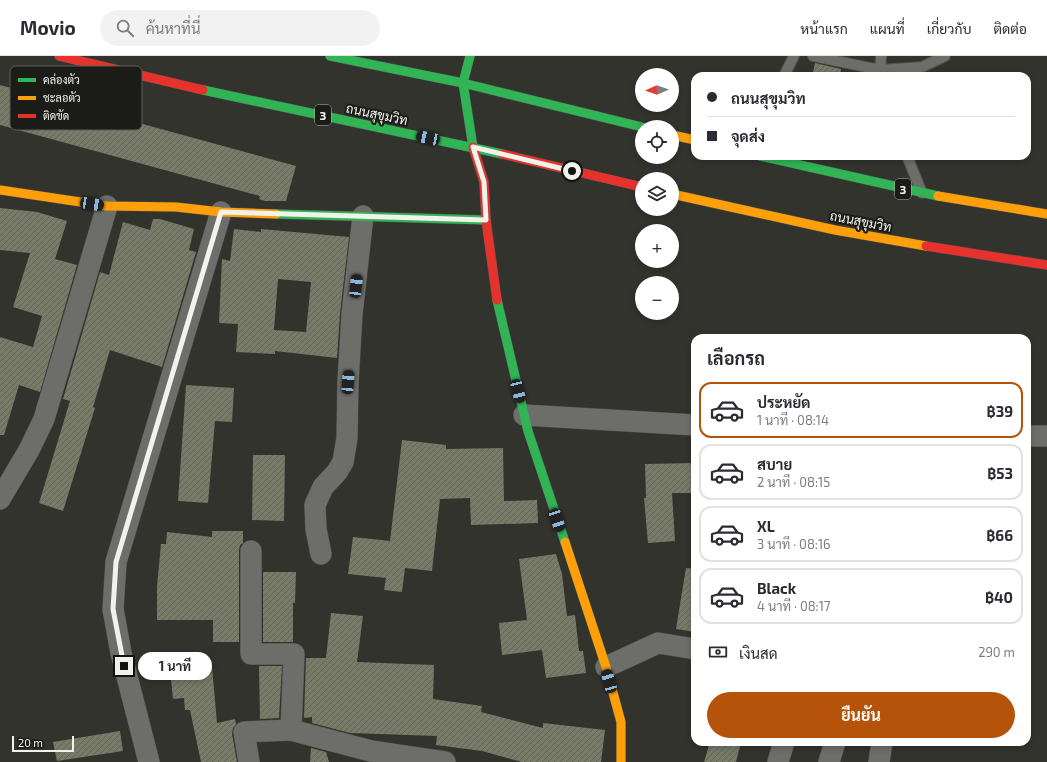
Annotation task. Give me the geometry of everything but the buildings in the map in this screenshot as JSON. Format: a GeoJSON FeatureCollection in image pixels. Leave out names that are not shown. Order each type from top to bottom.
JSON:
{"type":"FeatureCollection","features":[{"type":"Feature","properties":{"kind":"main road","name":"ถนนสุขุมวิท"},"geometry":{"type":"LineString","coordinates":[[59,56],[101,66]]}},
{"type":"Feature","properties":{"kind":"main road"},"geometry":{"type":"LineString","coordinates":[[330,56],[463,83],[635,125]]}},
{"type":"Feature","properties":{"kind":"main road"},"geometry":{"type":"LineString","coordinates":[[470,56],[463,83],[473,147],[484,182],[486,220],[495,291],[524,415],[606,667],[621,722],[621,762]]}},
{"type":"Feature","properties":{"kind":"main road","name":"ถนนสุขุมวิท"},"geometry":{"type":"LineString","coordinates":[[142,76],[473,147],[635,185]]}},
{"type":"Feature","properties":{"kind":"main road"},"geometry":{"type":"LineString","coordinates":[[679,137],[691,139]]}},
{"type":"Feature","properties":{"kind":"main road","name":"3"},"geometry":{"type":"LineString","coordinates":[[778,160],[922,193],[962,201],[1047,214]]}},
{"type":"Feature","properties":{"kind":"main road"},"geometry":{"type":"LineString","coordinates":[[0,190],[107,206],[176,208],[221,212],[486,220]]}},
{"type":"Feature","properties":{"kind":"main road","name":"ถนนสุขุมวิท"},"geometry":{"type":"LineString","coordinates":[[679,196],[835,230],[941,249],[1047,265]]}},
{"type":"Feature","properties":{"kind":"street"},"geometry":{"type":"LineString","coordinates":[[0,499],[30,450],[44,419],[107,206]]}},
{"type":"Feature","properties":{"kind":"street"},"geometry":{"type":"LineString","coordinates":[[149,762],[121,653],[113,609],[116,562],[221,212]]}},
{"type":"Feature","properties":{"kind":"street"},"geometry":{"type":"LineString","coordinates":[[321,554],[316,529],[315,505],[323,487],[337,472],[343,462],[347,438],[348,382],[352,314],[363,216]]}},
{"type":"Feature","properties":{"kind":"street"},"geometry":{"type":"LineString","coordinates":[[524,415],[691,425]]}},
{"type":"Feature","properties":{"kind":"street"},"geometry":{"type":"LineString","coordinates":[[1031,436],[1047,436]]}},
{"type":"Feature","properties":{"kind":"street"},"geometry":{"type":"LineString","coordinates":[[251,551],[250,654],[294,654],[292,730]]}},
{"type":"Feature","properties":{"kind":"street"},"geometry":{"type":"LineString","coordinates":[[606,667],[658,643],[691,648]]}},
{"type":"Feature","properties":{"kind":"street"},"geometry":{"type":"LineString","coordinates":[[249,762],[244,732],[292,730],[371,751],[445,762]]}},
{"type":"Feature","properties":{"kind":"street"},"geometry":{"type":"LineString","coordinates":[[778,762],[783,746]]}},
{"type":"Feature","properties":{"kind":"street"},"geometry":{"type":"LineString","coordinates":[[829,762],[834,746]]}},
{"type":"Feature","properties":{"kind":"street"},"geometry":{"type":"LineString","coordinates":[[879,762],[881,746]]}},
{"type":"Feature","properties":{"kind":"lane"},"geometry":{"type":"LineString","coordinates":[[786,72],[794,56]]}},
{"type":"Feature","properties":{"kind":"lane"},"geometry":{"type":"LineString","coordinates":[[813,56],[876,72]]}},
{"type":"Feature","properties":{"kind":"lane"},"geometry":{"type":"LineString","coordinates":[[880,72],[881,56]]}},
{"type":"Feature","properties":{"kind":"lane"},"geometry":{"type":"LineString","coordinates":[[887,72],[922,67],[945,56]]}},
{"type":"Feature","properties":{"kind":"lane"},"geometry":{"type":"LineString","coordinates":[[909,160],[922,193]]}},
{"type":"Feature","properties":{"kind":"traffic: fast"},"geometry":{"type":"LineString","coordinates":[[330,56],[463,83],[635,125]]}},
{"type":"Feature","properties":{"kind":"traffic: fast"},"geometry":{"type":"LineString","coordinates":[[463,83],[470,56]]}},
{"type":"Feature","properties":{"kind":"traffic: fast"},"geometry":{"type":"LineString","coordinates":[[463,83],[473,147]]}},
{"type":"Feature","properties":{"kind":"traffic: fast"},"geometry":{"type":"LineString","coordinates":[[203,90],[502,154]]}},
{"type":"Feature","properties":{"kind":"traffic: fast"},"geometry":{"type":"LineString","coordinates":[[778,160],[938,196]]}},
{"type":"Feature","properties":{"kind":"traffic: fast"},"geometry":{"type":"LineString","coordinates":[[276,214],[486,220]]}},
{"type":"Feature","properties":{"kind":"traffic: fast"},"geometry":{"type":"LineString","coordinates":[[497,300],[528,431],[565,542]]}},
{"type":"Feature","properties":{"kind":"traffic: slow"},"geometry":{"type":"LineString","coordinates":[[679,137],[691,139]]}},
{"type":"Feature","properties":{"kind":"traffic: slow"},"geometry":{"type":"LineString","coordinates":[[0,190],[107,206],[176,207],[221,212],[276,214]]}},
{"type":"Feature","properties":{"kind":"traffic: slow"},"geometry":{"type":"LineString","coordinates":[[679,196],[835,230],[926,246]]}},
{"type":"Feature","properties":{"kind":"traffic: slow"},"geometry":{"type":"LineString","coordinates":[[938,196],[1047,214]]}},
{"type":"Feature","properties":{"kind":"traffic: slow"},"geometry":{"type":"LineString","coordinates":[[565,542],[606,667],[621,722],[621,762]]}},
{"type":"Feature","properties":{"kind":"traffic: jam"},"geometry":{"type":"LineString","coordinates":[[59,56],[101,66]]}},
{"type":"Feature","properties":{"kind":"traffic: jam"},"geometry":{"type":"LineString","coordinates":[[142,76],[203,90]]}},
{"type":"Feature","properties":{"kind":"traffic: jam"},"geometry":{"type":"LineString","coordinates":[[473,147],[484,182],[486,220],[497,300]]}},
{"type":"Feature","properties":{"kind":"traffic: jam"},"geometry":{"type":"LineString","coordinates":[[502,154],[635,185]]}},
{"type":"Feature","properties":{"kind":"traffic: jam"},"geometry":{"type":"LineString","coordinates":[[926,246],[1047,265]]}},
{"type":"Feature","properties":{"kind":"route"},"geometry":{"type":"LineString","coordinates":[[124,666],[113,609],[116,562],[221,212],[486,220],[484,182],[473,147],[572,171]]}}]}
